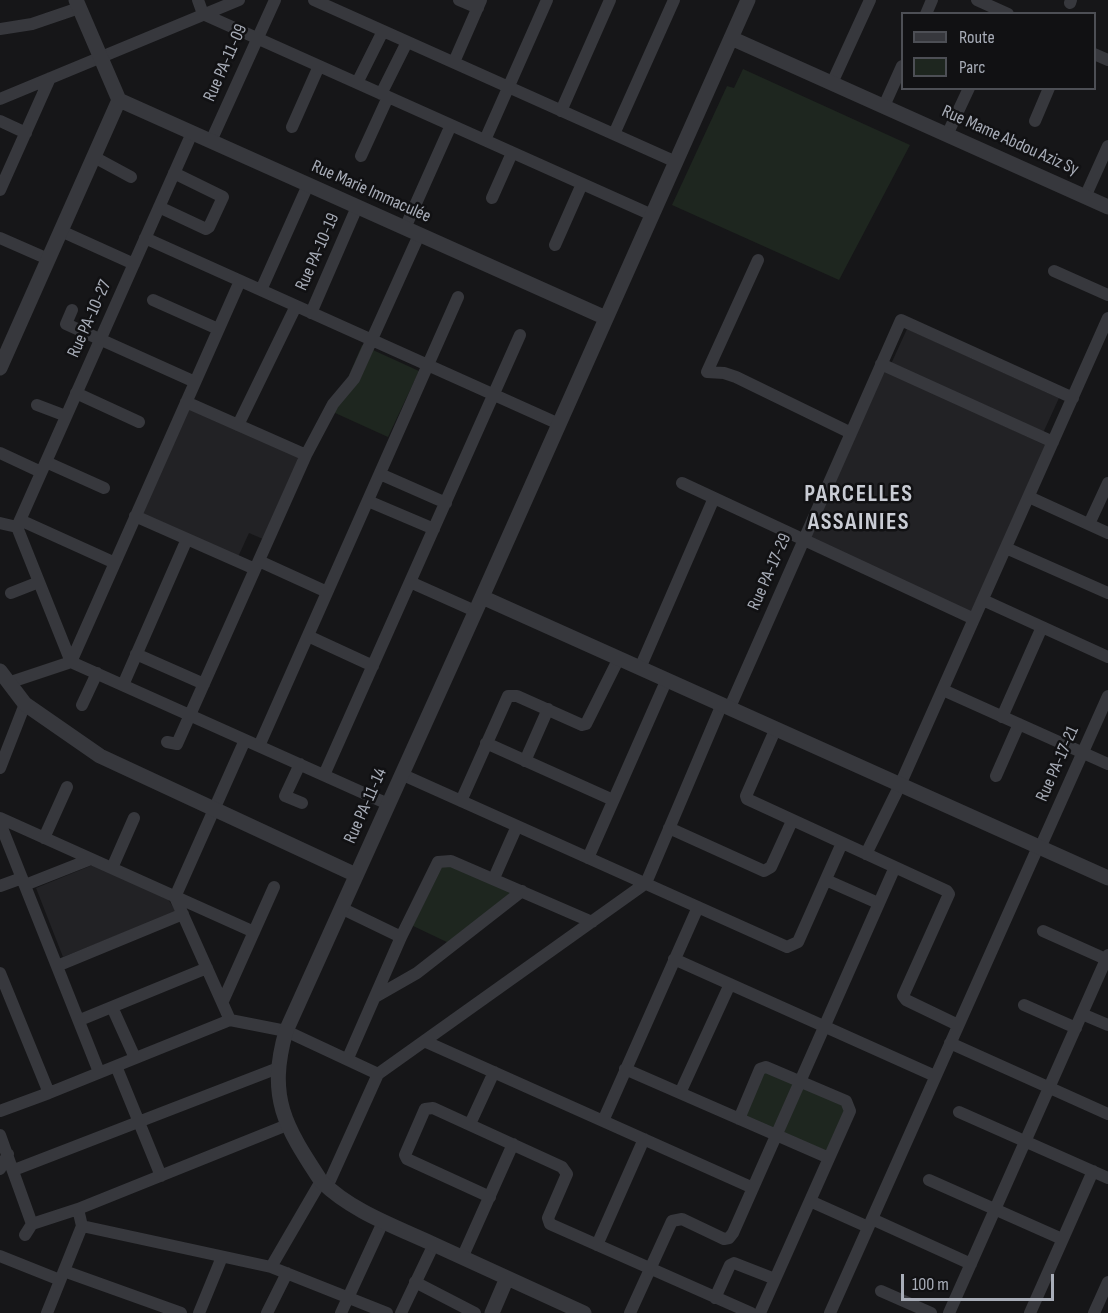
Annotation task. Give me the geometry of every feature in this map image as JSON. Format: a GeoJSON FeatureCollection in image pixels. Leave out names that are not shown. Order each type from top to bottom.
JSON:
{"type":"FeatureCollection","features":[{"type":"Feature","properties":{"kind":"street"},"geometry":{"type":"LineString","coordinates":[[198,0],[203,14],[652,215]]}},
{"type":"Feature","properties":{"kind":"street"},"geometry":{"type":"LineString","coordinates":[[0,99],[239,0]]}},
{"type":"Feature","properties":{"kind":"street","name":"Rue PA-11-09"},"geometry":{"type":"LineString","coordinates":[[210,141],[275,0]]}},
{"type":"Feature","properties":{"kind":"street"},"geometry":{"type":"LineString","coordinates":[[314,0],[676,162]]}},
{"type":"Feature","properties":{"kind":"street"},"geometry":{"type":"LineString","coordinates":[[454,63],[479,4],[459,0]]}},
{"type":"Feature","properties":{"kind":"street"},"geometry":{"type":"LineString","coordinates":[[485,140],[547,0]]}},
{"type":"Feature","properties":{"kind":"street"},"geometry":{"type":"LineString","coordinates":[[561,111],[610,0]]}},
{"type":"Feature","properties":{"kind":"street"},"geometry":{"type":"LineString","coordinates":[[614,134],[674,0]]}},
{"type":"Feature","properties":{"kind":"street","name":"Rue PA-11-14"},"geometry":{"type":"LineString","coordinates":[[324,1184],[286,1125],[278,1090],[278,1068],[286,1031],[748,0]]}},
{"type":"Feature","properties":{"kind":"street"},"geometry":{"type":"LineString","coordinates":[[832,83],[870,0]]}},
{"type":"Feature","properties":{"kind":"street"},"geometry":{"type":"LineString","coordinates":[[977,0],[1005,12]]}},
{"type":"Feature","properties":{"kind":"street"},"geometry":{"type":"LineString","coordinates":[[0,30],[32,24],[78,4],[119,100],[0,368]]}},
{"type":"Feature","properties":{"kind":"street"},"geometry":{"type":"LineString","coordinates":[[357,83],[383,31]]}},
{"type":"Feature","properties":{"kind":"street","name":"Rue Mame Abdou Aziz Sy"},"geometry":{"type":"LineString","coordinates":[[731,38],[1108,207]]}},
{"type":"Feature","properties":{"kind":"street"},"geometry":{"type":"LineString","coordinates":[[361,156],[407,42]]}},
{"type":"Feature","properties":{"kind":"street"},"geometry":{"type":"LineString","coordinates":[[292,127],[319,66]]}},
{"type":"Feature","properties":{"kind":"street"},"geometry":{"type":"LineString","coordinates":[[884,106],[901,70]]}},
{"type":"Feature","properties":{"kind":"street"},"geometry":{"type":"LineString","coordinates":[[0,190],[50,78]]}},
{"type":"Feature","properties":{"kind":"street"},"geometry":{"type":"LineString","coordinates":[[947,135],[968,90]]}},
{"type":"Feature","properties":{"kind":"street"},"geometry":{"type":"LineString","coordinates":[[1035,121],[1048,90]]}},
{"type":"Feature","properties":{"kind":"street","name":"Rue Marie Immaculée"},"geometry":{"type":"LineString","coordinates":[[119,100],[606,318]]}},
{"type":"Feature","properties":{"kind":"street"},"geometry":{"type":"LineString","coordinates":[[0,121],[26,133]]}},
{"type":"Feature","properties":{"kind":"street"},"geometry":{"type":"LineString","coordinates":[[167,742],[177,744],[306,455],[329,412],[354,379],[373,340],[451,125]]}},
{"type":"Feature","properties":{"kind":"street","name":"Rue PA-10-27"},"geometry":{"type":"LineString","coordinates":[[19,523],[192,133]]}},
{"type":"Feature","properties":{"kind":"street"},"geometry":{"type":"LineString","coordinates":[[1085,197],[1108,146]]}},
{"type":"Feature","properties":{"kind":"street"},"geometry":{"type":"LineString","coordinates":[[492,198],[512,153]]}},
{"type":"Feature","properties":{"kind":"street"},"geometry":{"type":"LineString","coordinates":[[94,157],[131,177]]}},
{"type":"Feature","properties":{"kind":"street"},"geometry":{"type":"LineString","coordinates":[[159,207],[206,229],[223,197],[174,174]]}},
{"type":"Feature","properties":{"kind":"street"},"geometry":{"type":"LineString","coordinates":[[555,245],[582,184]]}},
{"type":"Feature","properties":{"kind":"street"},"geometry":{"type":"LineString","coordinates":[[261,290],[308,185]]}},
{"type":"Feature","properties":{"kind":"street","name":"Rue PA-10-19"},"geometry":{"type":"LineString","coordinates":[[311,313],[357,207]]}},
{"type":"Feature","properties":{"kind":"street"},"geometry":{"type":"LineString","coordinates":[[61,231],[134,264]]}},
{"type":"Feature","properties":{"kind":"street"},"geometry":{"type":"LineString","coordinates":[[0,238],[48,259]]}},
{"type":"Feature","properties":{"kind":"street"},"geometry":{"type":"LineString","coordinates":[[145,238],[559,424]]}},
{"type":"Feature","properties":{"kind":"street"},"geometry":{"type":"LineString","coordinates":[[758,260],[707,372],[724,373],[736,377],[851,433]]}},
{"type":"Feature","properties":{"kind":"street"},"geometry":{"type":"LineString","coordinates":[[1054,271],[1108,295]]}},
{"type":"Feature","properties":{"kind":"street"},"geometry":{"type":"LineString","coordinates":[[70,662],[240,281]]}},
{"type":"Feature","properties":{"kind":"street"},"geometry":{"type":"LineString","coordinates":[[259,746],[458,297]]}},
{"type":"Feature","properties":{"kind":"street"},"geometry":{"type":"LineString","coordinates":[[153,300],[219,329]]}},
{"type":"Feature","properties":{"kind":"street"},"geometry":{"type":"LineString","coordinates":[[238,425],[297,306]]}},
{"type":"Feature","properties":{"kind":"street"},"geometry":{"type":"LineString","coordinates":[[72,310],[66,324],[195,382]]}},
{"type":"Feature","properties":{"kind":"street"},"geometry":{"type":"LineString","coordinates":[[866,854],[943,690],[1108,318]]}},
{"type":"Feature","properties":{"kind":"street","name":"Rue PA-17-29"},"geometry":{"type":"LineString","coordinates":[[646,884],[669,828],[804,540],[901,320],[1073,398]]}},
{"type":"Feature","properties":{"kind":"street"},"geometry":{"type":"LineString","coordinates":[[324,775],[520,335]]}},
{"type":"Feature","properties":{"kind":"street"},"geometry":{"type":"LineString","coordinates":[[881,364],[1053,442]]}},
{"type":"Feature","properties":{"kind":"street"},"geometry":{"type":"LineString","coordinates":[[76,393],[139,422]]}},
{"type":"Feature","properties":{"kind":"street"},"geometry":{"type":"LineString","coordinates":[[186,402],[306,455]]}},
{"type":"Feature","properties":{"kind":"street"},"geometry":{"type":"LineString","coordinates":[[37,405],[66,416]]}},
{"type":"Feature","properties":{"kind":"street"},"geometry":{"type":"LineString","coordinates":[[0,453],[104,488]]}},
{"type":"Feature","properties":{"kind":"street"},"geometry":{"type":"LineString","coordinates":[[380,474],[446,502]]}},
{"type":"Feature","properties":{"kind":"street"},"geometry":{"type":"LineString","coordinates":[[682,483],[974,619]]}},
{"type":"Feature","properties":{"kind":"street"},"geometry":{"type":"LineString","coordinates":[[1089,524],[1108,483]]}},
{"type":"Feature","properties":{"kind":"street"},"geometry":{"type":"LineString","coordinates":[[1029,497],[1108,532]]}},
{"type":"Feature","properties":{"kind":"street"},"geometry":{"type":"LineString","coordinates":[[640,668],[714,498]]}},
{"type":"Feature","properties":{"kind":"street"},"geometry":{"type":"LineString","coordinates":[[368,501],[434,529]]}},
{"type":"Feature","properties":{"kind":"street"},"geometry":{"type":"LineString","coordinates":[[135,516],[187,539],[327,592]]}},
{"type":"Feature","properties":{"kind":"street"},"geometry":{"type":"LineString","coordinates":[[0,523],[19,523],[114,563]]}},
{"type":"Feature","properties":{"kind":"street"},"geometry":{"type":"LineString","coordinates":[[19,523],[70,662]]}},
{"type":"Feature","properties":{"kind":"street"},"geometry":{"type":"LineString","coordinates":[[123,685],[187,539]]}},
{"type":"Feature","properties":{"kind":"street"},"geometry":{"type":"LineString","coordinates":[[1006,548],[1108,593]]}},
{"type":"Feature","properties":{"kind":"street"},"geometry":{"type":"LineString","coordinates":[[11,593],[39,582]]}},
{"type":"Feature","properties":{"kind":"street"},"geometry":{"type":"LineString","coordinates":[[410,582],[475,611]]}},
{"type":"Feature","properties":{"kind":"street"},"geometry":{"type":"LineString","coordinates":[[482,597],[1108,878]]}},
{"type":"Feature","properties":{"kind":"street"},"geometry":{"type":"LineString","coordinates":[[983,600],[1108,657]]}},
{"type":"Feature","properties":{"kind":"street"},"geometry":{"type":"LineString","coordinates":[[1002,717],[1042,627]]}},
{"type":"Feature","properties":{"kind":"street"},"geometry":{"type":"LineString","coordinates":[[308,636],[373,666]]}},
{"type":"Feature","properties":{"kind":"street"},"geometry":{"type":"LineString","coordinates":[[136,654],[204,684]]}},
{"type":"Feature","properties":{"kind":"street"},"geometry":{"type":"LineString","coordinates":[[460,801],[508,696],[517,696],[582,725],[586,724],[619,658]]}},
{"type":"Feature","properties":{"kind":"street"},"geometry":{"type":"LineString","coordinates":[[356,875],[100,756],[25,704],[4,677],[70,662],[388,804]]}},
{"type":"Feature","properties":{"kind":"street"},"geometry":{"type":"LineString","coordinates":[[82,705],[97,673]]}},
{"type":"Feature","properties":{"kind":"street"},"geometry":{"type":"LineString","coordinates":[[588,858],[667,680]]}},
{"type":"Feature","properties":{"kind":"street"},"geometry":{"type":"LineString","coordinates":[[943,690],[1108,764]]}},
{"type":"Feature","properties":{"kind":"street","name":"Rue PA-17-21"},"geometry":{"type":"LineString","coordinates":[[830,1313],[1108,696]]}},
{"type":"Feature","properties":{"kind":"street"},"geometry":{"type":"LineString","coordinates":[[0,768],[25,704]]}},
{"type":"Feature","properties":{"kind":"street"},"geometry":{"type":"LineString","coordinates":[[525,761],[548,709]]}},
{"type":"Feature","properties":{"kind":"street"},"geometry":{"type":"LineString","coordinates":[[996,776],[1019,724]]}},
{"type":"Feature","properties":{"kind":"street"},"geometry":{"type":"LineString","coordinates":[[776,729],[746,796],[749,802],[945,889],[949,894],[904,998],[958,1025]]}},
{"type":"Feature","properties":{"kind":"street"},"geometry":{"type":"LineString","coordinates":[[230,1020],[175,897],[245,740]]}},
{"type":"Feature","properties":{"kind":"street"},"geometry":{"type":"LineString","coordinates":[[486,743],[613,800]]}},
{"type":"Feature","properties":{"kind":"street"},"geometry":{"type":"LineString","coordinates":[[300,764],[285,796],[302,803]]}},
{"type":"Feature","properties":{"kind":"street"},"geometry":{"type":"LineString","coordinates":[[401,774],[787,947],[798,942],[842,843]]}},
{"type":"Feature","properties":{"kind":"street"},"geometry":{"type":"LineString","coordinates":[[44,838],[67,787]]}},
{"type":"Feature","properties":{"kind":"street"},"geometry":{"type":"LineString","coordinates":[[112,868],[134,818]]}},
{"type":"Feature","properties":{"kind":"street"},"geometry":{"type":"LineString","coordinates":[[0,820],[254,932]]}},
{"type":"Feature","properties":{"kind":"street"},"geometry":{"type":"LineString","coordinates":[[0,820],[99,1072]]}},
{"type":"Feature","properties":{"kind":"street"},"geometry":{"type":"LineString","coordinates":[[669,828],[764,871],[771,867],[792,821]]}},
{"type":"Feature","properties":{"kind":"street"},"geometry":{"type":"LineString","coordinates":[[494,879],[518,826]]}},
{"type":"Feature","properties":{"kind":"street"},"geometry":{"type":"LineString","coordinates":[[0,886],[91,859]]}},
{"type":"Feature","properties":{"kind":"street"},"geometry":{"type":"LineString","coordinates":[[348,1058],[438,862],[451,861],[592,922]]}},
{"type":"Feature","properties":{"kind":"street"},"geometry":{"type":"LineString","coordinates":[[630,1313],[672,1221],[682,1219],[724,1239],[729,1238],[733,1233],[895,867]]}},
{"type":"Feature","properties":{"kind":"street"},"geometry":{"type":"LineString","coordinates":[[826,880],[878,903]]}},
{"type":"Feature","properties":{"kind":"street"},"geometry":{"type":"LineString","coordinates":[[271,1267],[324,1184],[378,1074],[646,884]]}},
{"type":"Feature","properties":{"kind":"street"},"geometry":{"type":"LineString","coordinates":[[223,1002],[274,887]]}},
{"type":"Feature","properties":{"kind":"street"},"geometry":{"type":"LineString","coordinates":[[375,997],[417,974],[522,891]]}},
{"type":"Feature","properties":{"kind":"street"},"geometry":{"type":"LineString","coordinates":[[603,1121],[698,907]]}},
{"type":"Feature","properties":{"kind":"street"},"geometry":{"type":"LineString","coordinates":[[341,908],[402,937]]}},
{"type":"Feature","properties":{"kind":"street"},"geometry":{"type":"LineString","coordinates":[[57,966],[183,914]]}},
{"type":"Feature","properties":{"kind":"street"},"geometry":{"type":"LineString","coordinates":[[949,1313],[1107,958],[1044,931]]}},
{"type":"Feature","properties":{"kind":"street"},"geometry":{"type":"LineString","coordinates":[[674,959],[935,1076]]}},
{"type":"Feature","properties":{"kind":"street"},"geometry":{"type":"LineString","coordinates":[[80,1020],[207,968]]}},
{"type":"Feature","properties":{"kind":"street"},"geometry":{"type":"LineString","coordinates":[[0,973],[49,1093]]}},
{"type":"Feature","properties":{"kind":"street"},"geometry":{"type":"LineString","coordinates":[[680,1093],[730,984]]}},
{"type":"Feature","properties":{"kind":"street"},"geometry":{"type":"LineString","coordinates":[[1024,1005],[1076,1028]]}},
{"type":"Feature","properties":{"kind":"street"},"geometry":{"type":"LineString","coordinates":[[112,1007],[135,1058]]}},
{"type":"Feature","properties":{"kind":"street"},"geometry":{"type":"LineString","coordinates":[[1082,1014],[1108,1025]]}},
{"type":"Feature","properties":{"kind":"street"},"geometry":{"type":"LineString","coordinates":[[0,1111],[230,1020],[286,1031],[378,1074]]}},
{"type":"Feature","properties":{"kind":"street"},"geometry":{"type":"LineString","coordinates":[[424,1041],[753,1188]]}},
{"type":"Feature","properties":{"kind":"street"},"geometry":{"type":"LineString","coordinates":[[950,1043],[1108,1114]]}},
{"type":"Feature","properties":{"kind":"street"},"geometry":{"type":"LineString","coordinates":[[116,1066],[161,1176]]}},
{"type":"Feature","properties":{"kind":"street"},"geometry":{"type":"LineString","coordinates":[[740,1119],[763,1067],[766,1066],[846,1101],[850,1111],[760,1313]]}},
{"type":"Feature","properties":{"kind":"street"},"geometry":{"type":"LineString","coordinates":[[14,1170],[278,1068]]}},
{"type":"Feature","properties":{"kind":"street"},"geometry":{"type":"LineString","coordinates":[[625,1070],[829,1158]]}},
{"type":"Feature","properties":{"kind":"street"},"geometry":{"type":"LineString","coordinates":[[470,1124],[494,1072]]}},
{"type":"Feature","properties":{"kind":"street"},"geometry":{"type":"LineString","coordinates":[[490,1197],[409,1161],[405,1155],[425,1109],[429,1107],[470,1124],[562,1167],[567,1174],[548,1218],[550,1224],[751,1313]]}},
{"type":"Feature","properties":{"kind":"street"},"geometry":{"type":"LineString","coordinates":[[959,1112],[1108,1178]]}},
{"type":"Feature","properties":{"kind":"street"},"geometry":{"type":"LineString","coordinates":[[25,1235],[32,1224],[78,1209],[286,1125]]}},
{"type":"Feature","properties":{"kind":"street"},"geometry":{"type":"LineString","coordinates":[[0,1135],[32,1224]]}},
{"type":"Feature","properties":{"kind":"street"},"geometry":{"type":"LineString","coordinates":[[597,1245],[644,1140]]}},
{"type":"Feature","properties":{"kind":"street"},"geometry":{"type":"LineString","coordinates":[[462,1258],[513,1144]]}},
{"type":"Feature","properties":{"kind":"street"},"geometry":{"type":"LineString","coordinates":[[0,1169],[8,1154]]}},
{"type":"Feature","properties":{"kind":"street"},"geometry":{"type":"LineString","coordinates":[[1030,1313],[1093,1171]]}},
{"type":"Feature","properties":{"kind":"street"},"geometry":{"type":"LineString","coordinates":[[929,1180],[1062,1239]]}},
{"type":"Feature","properties":{"kind":"street"},"geometry":{"type":"LineString","coordinates":[[324,1184],[348,1203],[383,1221],[584,1313]]}},
{"type":"Feature","properties":{"kind":"street"},"geometry":{"type":"LineString","coordinates":[[810,1201],[971,1264]]}},
{"type":"Feature","properties":{"kind":"street"},"geometry":{"type":"LineString","coordinates":[[47,1313],[82,1226],[78,1209]]}},
{"type":"Feature","properties":{"kind":"street"},"geometry":{"type":"LineString","coordinates":[[341,1313],[383,1221]]}},
{"type":"Feature","properties":{"kind":"street"},"geometry":{"type":"LineString","coordinates":[[82,1226],[271,1267],[387,1313]]}},
{"type":"Feature","properties":{"kind":"street"},"geometry":{"type":"LineString","coordinates":[[401,1313],[434,1244]]}},
{"type":"Feature","properties":{"kind":"street"},"geometry":{"type":"LineString","coordinates":[[0,1256],[181,1313]]}},
{"type":"Feature","properties":{"kind":"street"},"geometry":{"type":"LineString","coordinates":[[199,1313],[222,1257]]}},
{"type":"Feature","properties":{"kind":"street"},"geometry":{"type":"LineString","coordinates":[[715,1298],[730,1265],[734,1263],[775,1279]]}},
{"type":"Feature","properties":{"kind":"street"},"geometry":{"type":"LineString","coordinates":[[267,1313],[287,1273]]}},
{"type":"Feature","properties":{"kind":"street"},"geometry":{"type":"LineString","coordinates":[[492,1313],[507,1278]]}},
{"type":"Feature","properties":{"kind":"street"},"geometry":{"type":"LineString","coordinates":[[415,1282],[475,1313]]}},
{"type":"Feature","properties":{"kind":"street"},"geometry":{"type":"LineString","coordinates":[[1094,1313],[1108,1282]]}},
{"type":"Feature","properties":{"kind":"street"},"geometry":{"type":"LineString","coordinates":[[881,1291],[931,1313]]}},
{"type":"Feature","properties":{"kind":"shaded area"},"geometry":{"type":"Polygon","coordinates":[[[907,329],[1059,398],[1043,433],[891,364],[907,329]]]}},
{"type":"Feature","properties":{"kind":"shaded area"},"geometry":{"type":"Polygon","coordinates":[[[883,369],[1047,446],[971,612],[807,537],[883,369]]]}},
{"type":"Feature","properties":{"kind":"shaded area"},"geometry":{"type":"Polygon","coordinates":[[[187,406],[300,457],[263,539],[249,533],[238,557],[140,513],[187,406]]]}},
{"type":"Feature","properties":{"kind":"shaded area"},"geometry":{"type":"Polygon","coordinates":[[[95,864],[168,899],[176,912],[63,957],[36,888],[95,864]]]}},
{"type":"Feature","properties":{"kind":"green space"},"geometry":{"type":"Polygon","coordinates":[[[743,69],[910,145],[839,280],[672,205],[727,86],[734,88],[743,69]]]}},
{"type":"Feature","properties":{"kind":"green space"},"geometry":{"type":"Polygon","coordinates":[[[362,345],[419,371],[388,437],[333,412],[362,345]]]}},
{"type":"Feature","properties":{"kind":"green space"},"geometry":{"type":"Polygon","coordinates":[[[442,863],[514,893],[451,944],[411,925],[442,863]]]}},
{"type":"Feature","properties":{"kind":"green space"},"geometry":{"type":"Polygon","coordinates":[[[760,1067],[848,1107],[827,1154],[738,1114],[760,1067]]]}},
{"type":"Feature","properties":{"kind":"district","name":"PARCELLES ASSAINIES"},"geometry":{"type":"Point","coordinates":[859,509]}}]}
